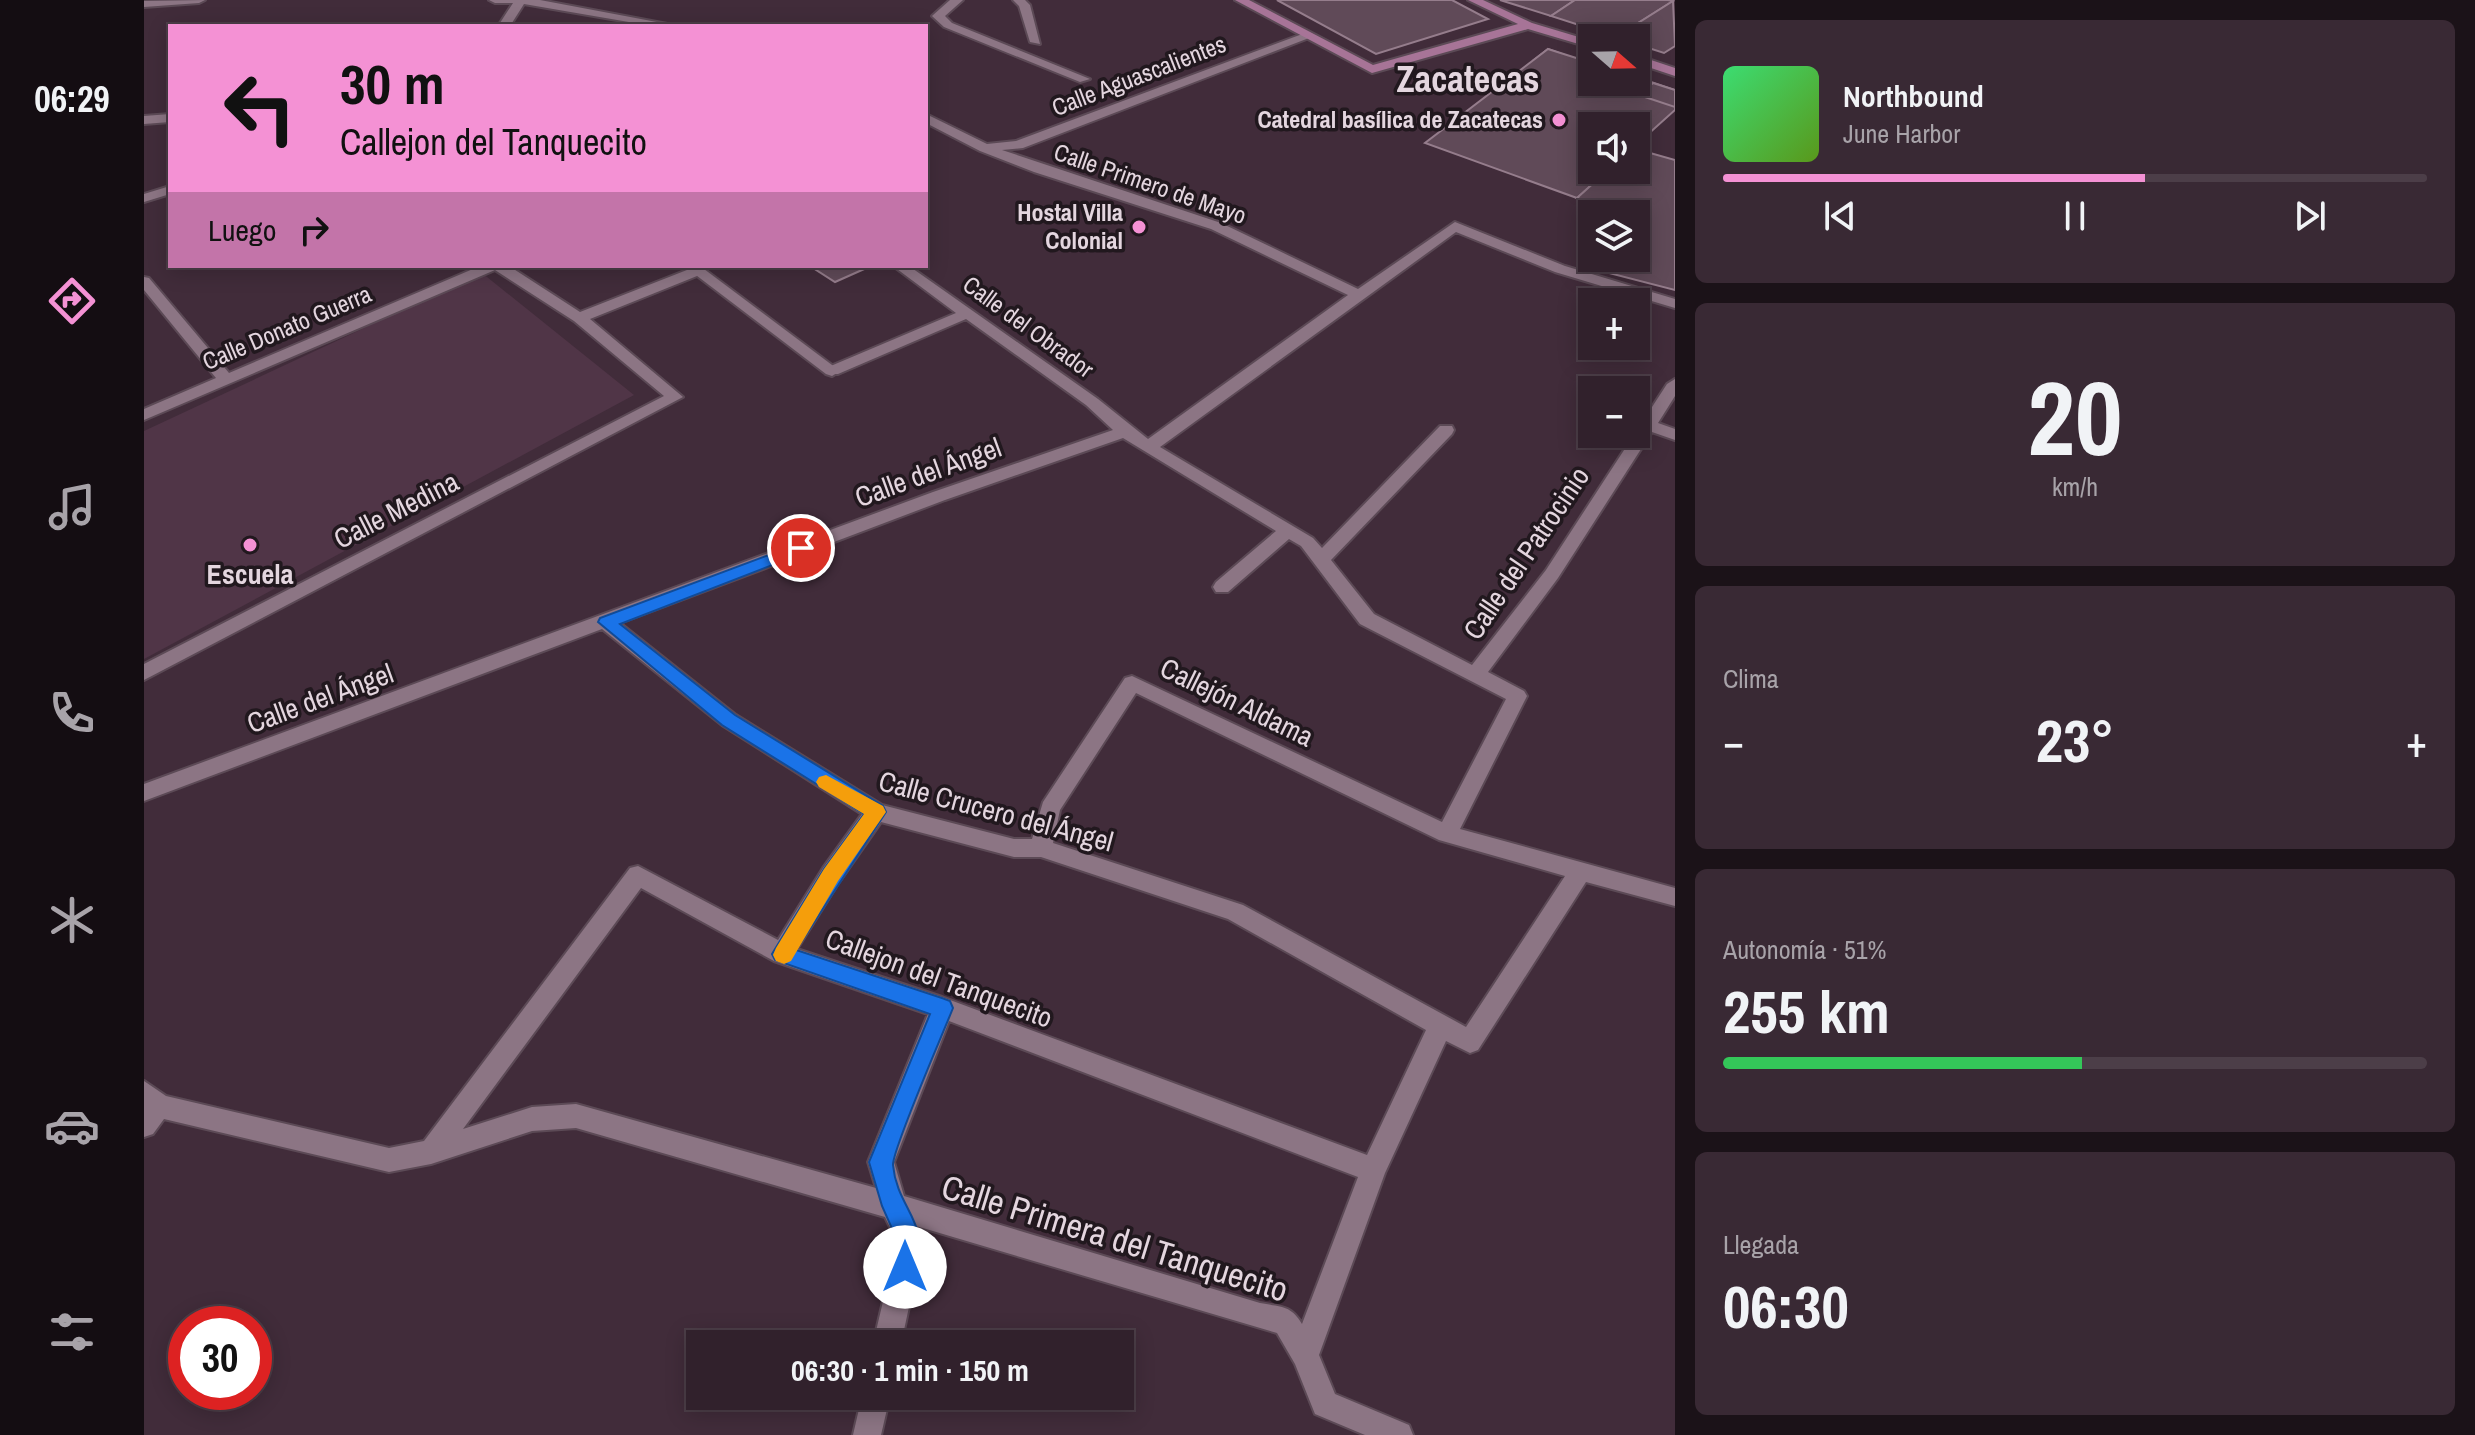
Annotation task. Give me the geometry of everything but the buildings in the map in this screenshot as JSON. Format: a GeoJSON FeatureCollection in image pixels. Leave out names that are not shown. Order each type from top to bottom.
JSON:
{"type":"FeatureCollection","features":[{"type":"Feature","properties":{"kind":"street"},"geometry":{"type":"LineString","coordinates":[[144,4],[199,0]]}},
{"type":"Feature","properties":{"kind":"street"},"geometry":{"type":"LineString","coordinates":[[495,0],[521,0],[660,24]]}},
{"type":"Feature","properties":{"kind":"street"},"geometry":{"type":"LineString","coordinates":[[505,24],[521,0]]}},
{"type":"Feature","properties":{"kind":"street"},"geometry":{"type":"LineString","coordinates":[[957,0],[938,16],[948,25],[1084,79]]}},
{"type":"Feature","properties":{"kind":"street"},"geometry":{"type":"LineString","coordinates":[[1019,0],[1024,5],[1036,42]]}},
{"type":"Feature","properties":{"kind":"street"},"geometry":{"type":"LineString","coordinates":[[1241,0],[1372,69],[1528,25]]}},
{"type":"Feature","properties":{"kind":"street"},"geometry":{"type":"LineString","coordinates":[[1475,0],[1528,25],[1578,41]]}},
{"type":"Feature","properties":{"kind":"street","name":"Calle Aguascalientes"},"geometry":{"type":"LineString","coordinates":[[985,148],[1018,145],[1305,36]]}},
{"type":"Feature","properties":{"kind":"street"},"geometry":{"type":"LineString","coordinates":[[1650,64],[1675,72]]}},
{"type":"Feature","properties":{"kind":"street"},"geometry":{"type":"LineString","coordinates":[[144,120],[168,118]]}},
{"type":"Feature","properties":{"kind":"street","name":"Calle Primero de Mayo"},"geometry":{"type":"LineString","coordinates":[[928,119],[985,148],[1039,169],[1216,226],[1358,294]]}},
{"type":"Feature","properties":{"kind":"street"},"geometry":{"type":"LineString","coordinates":[[144,198],[168,191]]}},
{"type":"Feature","properties":{"kind":"street"},"geometry":{"type":"LineString","coordinates":[[1148,447],[1358,294],[1373,288],[1455,226],[1560,269],[1675,304]]}},
{"type":"Feature","properties":{"kind":"street","name":"Calle Donato Guerra"},"geometry":{"type":"LineString","coordinates":[[144,415],[487,268]]}},
{"type":"Feature","properties":{"kind":"street"},"geometry":{"type":"LineString","coordinates":[[502,268],[579,318],[694,268],[832,371],[968,313]]}},
{"type":"Feature","properties":{"kind":"street","name":"Calle del Obrador"},"geometry":{"type":"LineString","coordinates":[[903,268],[1092,402],[1125,432]]}},
{"type":"Feature","properties":{"kind":"street"},"geometry":{"type":"LineString","coordinates":[[144,281],[226,380]]}},
{"type":"Feature","properties":{"kind":"street","name":"Calle Medina"},"geometry":{"type":"LineString","coordinates":[[144,673],[675,397],[579,318]]}},
{"type":"Feature","properties":{"kind":"street","name":"Calle del Patrocinio"},"geometry":{"type":"LineString","coordinates":[[1650,423],[1675,384]]}},
{"type":"Feature","properties":{"kind":"street"},"geometry":{"type":"LineString","coordinates":[[1650,425],[1675,435]]}},
{"type":"Feature","properties":{"kind":"street"},"geometry":{"type":"LineString","coordinates":[[1320,561],[1446,430]]}},
{"type":"Feature","properties":{"kind":"street"},"geometry":{"type":"LineString","coordinates":[[1125,432],[1307,542],[1367,619],[1517,696],[1447,834],[1675,897]]}},
{"type":"Feature","properties":{"kind":"street","name":"Calle del Ángel"},"geometry":{"type":"LineString","coordinates":[[144,793],[939,496],[1125,432]]}},
{"type":"Feature","properties":{"kind":"street","name":"Calle del Patrocinio"},"geometry":{"type":"LineString","coordinates":[[1476,674],[1552,574],[1632,448]]}},
{"type":"Feature","properties":{"kind":"street"},"geometry":{"type":"LineString","coordinates":[[1222,587],[1288,530]]}},
{"type":"Feature","properties":{"kind":"street","name":"Calle Crucero del Ángel"},"geometry":{"type":"LineString","coordinates":[[606,622],[729,720],[876,812],[1014,848],[1041,848],[1235,912],[1470,1042],[1580,872]]}},
{"type":"Feature","properties":{"kind":"street","name":"Callejón Aldama"},"geometry":{"type":"LineString","coordinates":[[1041,848],[1050,808],[1132,683],[1447,834]]}},
{"type":"Feature","properties":{"kind":"street"},"geometry":{"type":"LineString","coordinates":[[782,954],[831,875],[876,812]]}},
{"type":"Feature","properties":{"kind":"street","name":"Callejon del Tanquecito"},"geometry":{"type":"LineString","coordinates":[[431,1152],[638,875],[782,954],[942,1008],[1373,1170]]}},
{"type":"Feature","properties":{"kind":"street"},"geometry":{"type":"LineString","coordinates":[[890,1330],[910,1242],[894,1206],[881,1162],[942,1008]]}},
{"type":"Feature","properties":{"kind":"street"},"geometry":{"type":"LineString","coordinates":[[1305,1355],[1373,1170],[1440,1027]]}},
{"type":"Feature","properties":{"kind":"street","name":"Calle Primera del Tanquecito"},"geometry":{"type":"LineString","coordinates":[[149,1108],[389,1160],[431,1152],[532,1119],[576,1116],[894,1206],[1260,1317],[1285,1321],[1305,1355],[1325,1404],[1399,1435]]}},
{"type":"Feature","properties":{"kind":"street"},"geometry":{"type":"LineString","coordinates":[[867,1435],[873,1410]]}},
{"type":"Feature","properties":{"kind":"shaded area","name":"Escuela"},"geometry":{"type":"Polygon","coordinates":[[[482,273],[634,395],[144,659],[144,431],[482,273]]]}},
{"type":"Feature","properties":{"kind":"slow traffic"},"geometry":{"type":"LineString","coordinates":[[784,955],[831,875],[876,812],[826,782]]}},
{"type":"Feature","properties":{"kind":"place","name":"Catedral basílica de Zacatecas"},"geometry":{"type":"Point","coordinates":[1559,120]}},
{"type":"Feature","properties":{"kind":"place","name":"Hostal Villa Colonial"},"geometry":{"type":"Point","coordinates":[1139,227]}},
{"type":"Feature","properties":{"kind":"place","name":"Escuela"},"geometry":{"type":"Point","coordinates":[250,545]}},
{"type":"Feature","properties":{"kind":"district","name":"Zacatecas"},"geometry":{"type":"Point","coordinates":[1468,79]}},
{"type":"Feature","properties":{"kind":"route"},"geometry":{"type":"LineString","coordinates":[[801,548],[606,622],[729,720],[876,812],[831,875],[782,954],[942,1008],[881,1162],[894,1206],[910,1242],[905,1267]]}}]}
